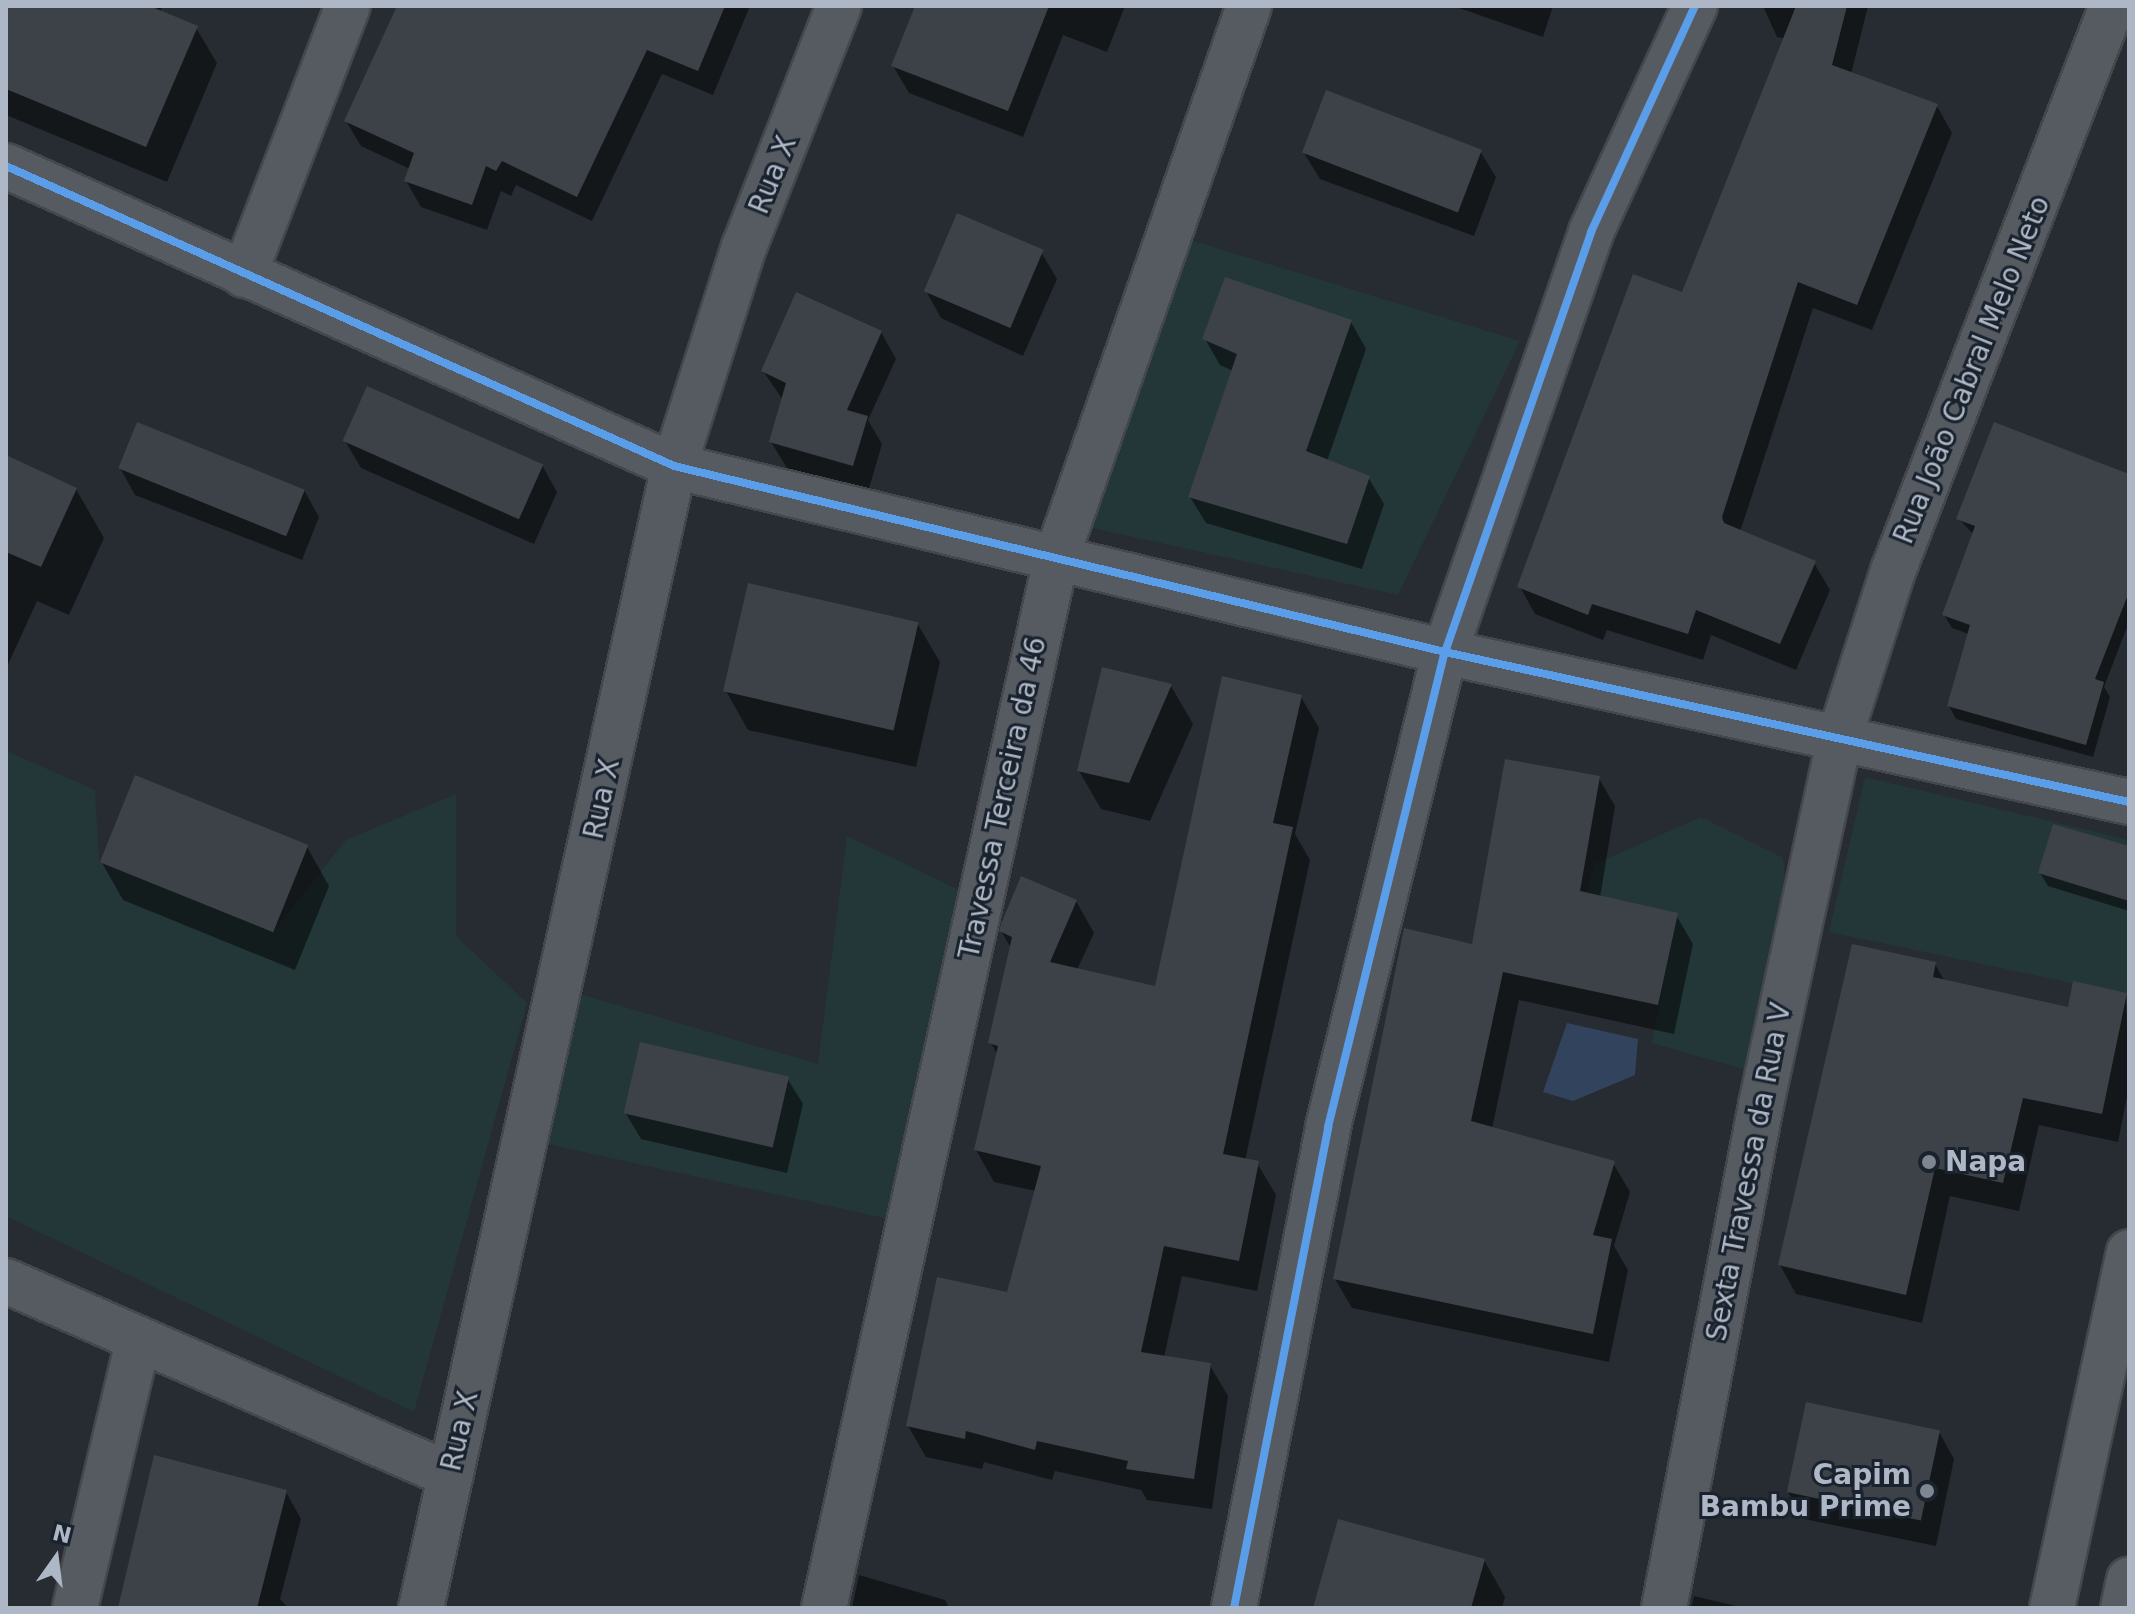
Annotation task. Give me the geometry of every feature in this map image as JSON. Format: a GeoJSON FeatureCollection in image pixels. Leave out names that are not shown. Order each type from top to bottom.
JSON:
{"type":"FeatureCollection","features":[{"type":"Feature","properties":{"kind":"main road"},"geometry":{"type":"LineString","coordinates":[[2052,1608],[2129,1252]]}},
{"type":"Feature","properties":{"kind":"main road"},"geometry":{"type":"LineString","coordinates":[[2123,1608],[2129,1580]]}},
{"type":"Feature","properties":{"kind":"street"},"geometry":{"type":"LineString","coordinates":[[244,275],[348,6]]}},
{"type":"Feature","properties":{"kind":"street","name":"Rua X"},"geometry":{"type":"LineString","coordinates":[[421,1608],[674,466],[744,247],[839,6]]}},
{"type":"Feature","properties":{"kind":"street","name":"Travessa Terceira da 46"},"geometry":{"type":"LineString","coordinates":[[824,1608],[1056,559],[1249,6]]}},
{"type":"Feature","properties":{"kind":"street"},"geometry":{"type":"LineString","coordinates":[[1234,1608],[1328,1127],[1445,652],[1591,232],[1695,6]]}},
{"type":"Feature","properties":{"kind":"street","name":"Rua João Cabral Melo Neto"},"geometry":{"type":"LineString","coordinates":[[1840,736],[1893,571],[2112,6]]}},
{"type":"Feature","properties":{"kind":"street"},"geometry":{"type":"LineString","coordinates":[[6,166],[674,466],[1445,652],[1840,736],[2129,802]]}},
{"type":"Feature","properties":{"kind":"street","name":"Sexta Travessa da Rua V"},"geometry":{"type":"LineString","coordinates":[[1664,1608],[1761,1105],[1840,736]]}},
{"type":"Feature","properties":{"kind":"street"},"geometry":{"type":"LineString","coordinates":[[6,1281],[450,1475]]}},
{"type":"Feature","properties":{"kind":"street"},"geometry":{"type":"LineString","coordinates":[[75,1608],[138,1341]]}},
{"type":"Feature","properties":{"kind":"shaded area"},"geometry":{"type":"Polygon","coordinates":[[[1184,238],[1520,341],[1398,595],[1083,526],[1184,238]]]}},
{"type":"Feature","properties":{"kind":"shaded area"},"geometry":{"type":"Polygon","coordinates":[[[6,751],[95,790],[99,862],[273,932],[346,840],[456,794],[456,936],[527,1003],[414,1412],[6,1216],[6,751]]]}},
{"type":"Feature","properties":{"kind":"shaded area"},"geometry":{"type":"Polygon","coordinates":[[[1865,777],[2129,840],[2129,995],[1829,932],[1865,777]]]}},
{"type":"Feature","properties":{"kind":"shaded area"},"geometry":{"type":"Polygon","coordinates":[[[1701,817],[1783,858],[1789,923],[1754,1072],[1652,1043],[1677,914],[1586,893],[1595,864],[1701,817]]]}},
{"type":"Feature","properties":{"kind":"shaded area"},"geometry":{"type":"Polygon","coordinates":[[[847,836],[961,891],[889,1219],[538,1142],[573,992],[818,1064],[847,836]]]}},
{"type":"Feature","properties":{"kind":"water"},"geometry":{"type":"Polygon","coordinates":[[[1567,1023],[1638,1039],[1635,1075],[1573,1101],[1543,1092],[1567,1023]]]}},
{"type":"Feature","properties":{"kind":"building"},"geometry":{"type":"Polygon","coordinates":[[[6,6],[150,6],[198,26],[146,147],[6,89],[6,6]]]}},
{"type":"Feature","properties":{"kind":"building"},"geometry":{"type":"Polygon","coordinates":[[[397,6],[725,6],[698,71],[647,50],[577,197],[502,161],[496,171],[486,166],[472,205],[404,181],[414,153],[344,121],[397,6]]]}},
{"type":"Feature","properties":{"kind":"building"},"geometry":{"type":"Polygon","coordinates":[[[915,6],[1049,6],[1008,111],[891,66],[915,6]]]}},
{"type":"Feature","properties":{"kind":"building"},"geometry":{"type":"Polygon","coordinates":[[[1796,6],[1847,6],[1832,65],[1938,104],[1857,305],[1798,282],[1722,517],[1724,523],[1816,561],[1780,644],[1696,610],[1688,634],[1592,604],[1588,615],[1517,587],[1633,274],[1682,292],[1796,6]]]}},
{"type":"Feature","properties":{"kind":"building"},"geometry":{"type":"Polygon","coordinates":[[[1326,90],[1482,150],[1458,212],[1302,153],[1326,90]]]}},
{"type":"Feature","properties":{"kind":"building"},"geometry":{"type":"Polygon","coordinates":[[[957,213],[1044,250],[1010,328],[924,291],[957,213]]]}},
{"type":"Feature","properties":{"kind":"building"},"geometry":{"type":"Polygon","coordinates":[[[1225,277],[1352,320],[1306,451],[1370,476],[1347,544],[1188,497],[1237,354],[1202,339],[1225,277]]]}},
{"type":"Feature","properties":{"kind":"building"},"geometry":{"type":"Polygon","coordinates":[[[796,292],[882,331],[847,410],[868,416],[853,466],[769,442],[786,383],[761,371],[796,292]]]}},
{"type":"Feature","properties":{"kind":"building"},"geometry":{"type":"Polygon","coordinates":[[[367,386],[543,465],[519,519],[343,441],[367,386]]]}},
{"type":"Feature","properties":{"kind":"building"},"geometry":{"type":"Polygon","coordinates":[[[137,422],[305,490],[286,536],[118,468],[137,422]]]}},
{"type":"Feature","properties":{"kind":"building"},"geometry":{"type":"Polygon","coordinates":[[[1994,422],[2129,474],[2129,592],[2095,679],[2104,682],[2086,745],[1947,706],[1970,625],[1942,615],[1975,526],[1956,519],[1994,422]]]}},
{"type":"Feature","properties":{"kind":"building"},"geometry":{"type":"Polygon","coordinates":[[[6,455],[77,488],[41,567],[6,552],[6,455]]]}},
{"type":"Feature","properties":{"kind":"building"},"geometry":{"type":"Polygon","coordinates":[[[748,583],[919,622],[894,731],[723,691],[748,583]]]}},
{"type":"Feature","properties":{"kind":"building"},"geometry":{"type":"Polygon","coordinates":[[[1102,667],[1172,684],[1129,783],[1077,771],[1102,667]]]}},
{"type":"Feature","properties":{"kind":"building"},"geometry":{"type":"Polygon","coordinates":[[[1222,676],[1302,695],[1273,823],[1293,827],[1223,1154],[1259,1161],[1239,1261],[1164,1246],[1141,1352],[1211,1363],[1194,1479],[1126,1469],[1128,1461],[1037,1441],[1035,1450],[966,1431],[965,1439],[906,1426],[937,1277],[1007,1292],[1041,1166],[974,1150],[998,1046],[988,1043],[1012,937],[999,931],[1021,876],[1077,900],[1050,962],[1155,986],[1222,676]]]}},
{"type":"Feature","properties":{"kind":"building"},"geometry":{"type":"Polygon","coordinates":[[[1505,759],[1600,776],[1580,891],[1678,913],[1658,1005],[1503,972],[1471,1121],[1615,1161],[1593,1235],[1612,1239],[1593,1334],[1333,1279],[1404,928],[1472,944],[1505,759]]]}},
{"type":"Feature","properties":{"kind":"building"},"geometry":{"type":"Polygon","coordinates":[[[135,775],[308,845],[273,932],[100,862],[135,775]]]}},
{"type":"Feature","properties":{"kind":"building"},"geometry":{"type":"Polygon","coordinates":[[[2053,824],[2129,846],[2129,901],[2038,873],[2053,824]]]}},
{"type":"Feature","properties":{"kind":"building"},"geometry":{"type":"Polygon","coordinates":[[[1852,944],[1936,962],[1933,977],[2068,1007],[2073,981],[2127,993],[2102,1114],[2023,1098],[2003,1183],[1935,1168],[1906,1295],[1778,1265],[1852,944]]]}},
{"type":"Feature","properties":{"kind":"building"},"geometry":{"type":"Polygon","coordinates":[[[640,1042],[789,1076],[773,1148],[624,1113],[640,1042]]]}},
{"type":"Feature","properties":{"kind":"building"},"geometry":{"type":"Polygon","coordinates":[[[1806,1402],[1940,1430],[1921,1520],[1787,1492],[1806,1402]]]}},
{"type":"Feature","properties":{"kind":"building"},"geometry":{"type":"Polygon","coordinates":[[[154,1455],[287,1490],[257,1608],[118,1608],[154,1455]]]}},
{"type":"Feature","properties":{"kind":"building"},"geometry":{"type":"Polygon","coordinates":[[[1338,1519],[1485,1559],[1471,1608],[1313,1608],[1338,1519]]]}},
{"type":"Feature","properties":{"kind":"cycle path"},"geometry":{"type":"LineString","coordinates":[[1234,1608],[1328,1127],[1445,652],[1591,232],[1695,6]]}},
{"type":"Feature","properties":{"kind":"cycle path"},"geometry":{"type":"LineString","coordinates":[[6,166],[674,466],[1445,652],[2129,802]]}},
{"type":"Feature","properties":{"kind":"place","name":"Napa"},"geometry":{"type":"Point","coordinates":[1929,1162]}},
{"type":"Feature","properties":{"kind":"place","name":"Capim Bambu Prime"},"geometry":{"type":"Point","coordinates":[1927,1491]}}]}
